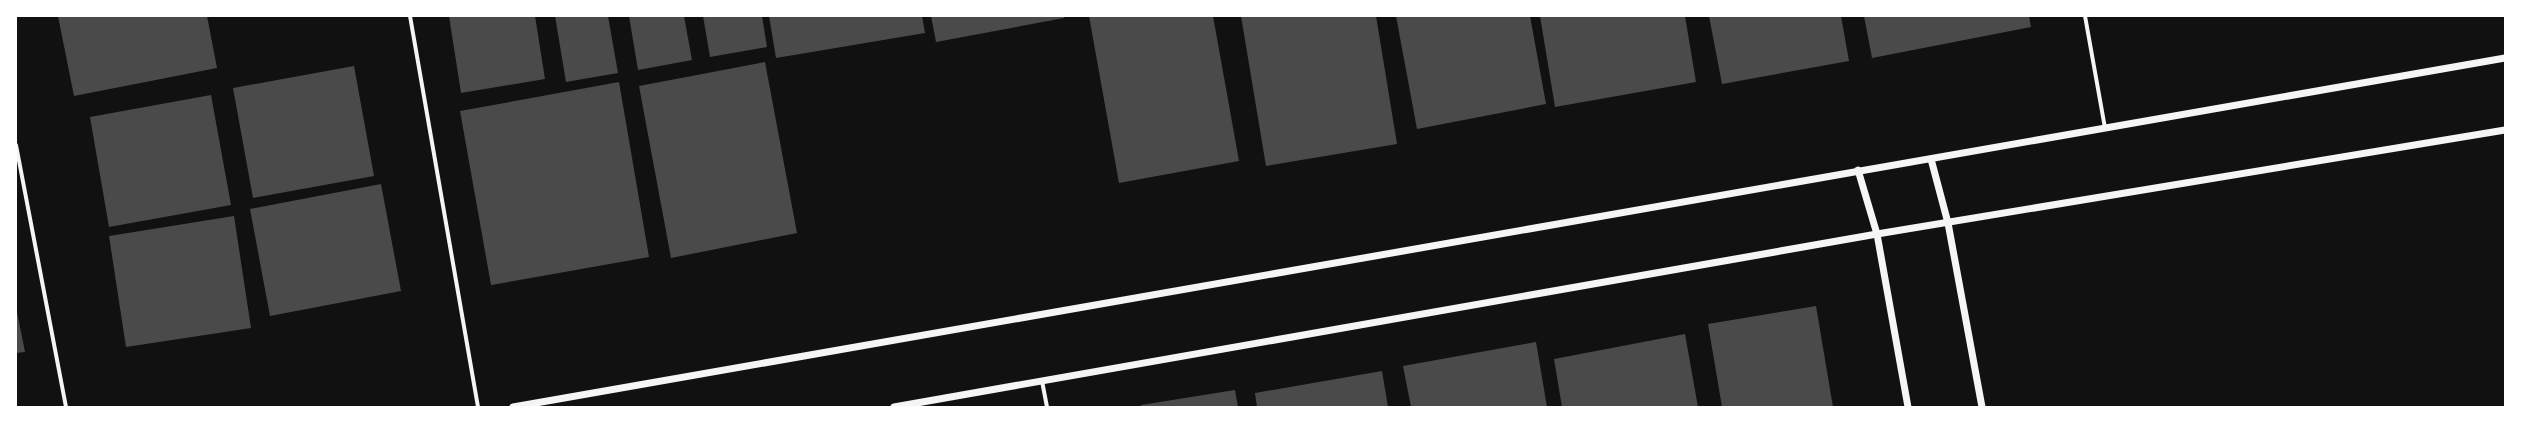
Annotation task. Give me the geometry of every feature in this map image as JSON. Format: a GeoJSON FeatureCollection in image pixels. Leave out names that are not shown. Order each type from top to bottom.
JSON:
{"type":"FeatureCollection","features":[{"type":"Feature","properties":{"kind":"street"},"geometry":{"type":"LineString","coordinates":[[410,16],[478,407]]}},
{"type":"Feature","properties":{"kind":"street"},"geometry":{"type":"LineString","coordinates":[[2085,16],[2105,128]]}},
{"type":"Feature","properties":{"kind":"street"},"geometry":{"type":"LineString","coordinates":[[513,407],[1858,170],[1931,159],[2505,58]]}},
{"type":"Feature","properties":{"kind":"street"},"geometry":{"type":"LineString","coordinates":[[894,407],[1877,234],[2505,130]]}},
{"type":"Feature","properties":{"kind":"street"},"geometry":{"type":"LineString","coordinates":[[16,145],[66,407]]}},
{"type":"Feature","properties":{"kind":"street"},"geometry":{"type":"LineString","coordinates":[[1931,159],[1948,223],[1982,407]]}},
{"type":"Feature","properties":{"kind":"street"},"geometry":{"type":"LineString","coordinates":[[1858,170],[1877,234],[1908,407]]}},
{"type":"Feature","properties":{"kind":"street"},"geometry":{"type":"LineString","coordinates":[[1042,381],[1047,407]]}},
{"type":"Feature","properties":{"kind":"building"},"geometry":{"type":"Polygon","coordinates":[[[58,16],[207,16],[217,68],[74,96],[58,16]]]}},
{"type":"Feature","properties":{"kind":"building"},"geometry":{"type":"Polygon","coordinates":[[[449,16],[535,16],[545,79],[461,93],[449,16]]]}},
{"type":"Feature","properties":{"kind":"building"},"geometry":{"type":"Polygon","coordinates":[[[555,16],[608,16],[618,73],[566,82],[555,16]]]}},
{"type":"Feature","properties":{"kind":"building"},"geometry":{"type":"Polygon","coordinates":[[[629,16],[684,16],[692,60],[638,70],[629,16]]]}},
{"type":"Feature","properties":{"kind":"building"},"geometry":{"type":"Polygon","coordinates":[[[703,16],[762,16],[767,47],[710,57],[703,16]]]}},
{"type":"Feature","properties":{"kind":"building"},"geometry":{"type":"Polygon","coordinates":[[[769,16],[922,16],[925,33],[776,58],[769,16]]]}},
{"type":"Feature","properties":{"kind":"building"},"geometry":{"type":"Polygon","coordinates":[[[931,16],[1064,16],[1064,18],[936,42],[931,16]]]}},
{"type":"Feature","properties":{"kind":"building"},"geometry":{"type":"Polygon","coordinates":[[[1089,16],[1213,16],[1239,161],[1119,183],[1089,16]]]}},
{"type":"Feature","properties":{"kind":"building"},"geometry":{"type":"Polygon","coordinates":[[[1241,16],[1376,16],[1397,144],[1266,166],[1241,16]]]}},
{"type":"Feature","properties":{"kind":"building"},"geometry":{"type":"Polygon","coordinates":[[[1396,16],[1530,16],[1546,104],[1417,129],[1396,16]]]}},
{"type":"Feature","properties":{"kind":"building"},"geometry":{"type":"Polygon","coordinates":[[[1540,16],[1685,16],[1696,82],[1555,107],[1540,16]]]}},
{"type":"Feature","properties":{"kind":"building"},"geometry":{"type":"Polygon","coordinates":[[[1709,16],[1841,16],[1849,61],[1722,84],[1709,16]]]}},
{"type":"Feature","properties":{"kind":"building"},"geometry":{"type":"Polygon","coordinates":[[[1864,16],[2029,16],[2031,27],[1872,58],[1864,16]]]}},
{"type":"Feature","properties":{"kind":"building"},"geometry":{"type":"Polygon","coordinates":[[[765,62],[797,233],[671,258],[639,86],[765,62]]]}},
{"type":"Feature","properties":{"kind":"building"},"geometry":{"type":"Polygon","coordinates":[[[354,66],[374,176],[253,198],[233,88],[354,66]]]}},
{"type":"Feature","properties":{"kind":"building"},"geometry":{"type":"Polygon","coordinates":[[[619,82],[649,257],[491,285],[460,111],[619,82]]]}},
{"type":"Feature","properties":{"kind":"building"},"geometry":{"type":"Polygon","coordinates":[[[211,95],[231,205],[109,227],[90,117],[211,95]]]}},
{"type":"Feature","properties":{"kind":"building"},"geometry":{"type":"Polygon","coordinates":[[[381,184],[401,291],[270,316],[250,209],[381,184]]]}},
{"type":"Feature","properties":{"kind":"building"},"geometry":{"type":"Polygon","coordinates":[[[234,216],[251,328],[126,347],[109,236],[234,216]]]}},
{"type":"Feature","properties":{"kind":"building"},"geometry":{"type":"Polygon","coordinates":[[[1816,306],[1833,407],[1722,407],[1708,324],[1816,306]]]}},
{"type":"Feature","properties":{"kind":"building"},"geometry":{"type":"Polygon","coordinates":[[[16,307],[25,352],[16,353],[16,307]]]}},
{"type":"Feature","properties":{"kind":"building"},"geometry":{"type":"Polygon","coordinates":[[[1685,334],[1698,407],[1562,407],[1554,359],[1685,334]]]}},
{"type":"Feature","properties":{"kind":"building"},"geometry":{"type":"Polygon","coordinates":[[[1536,342],[1547,407],[1411,407],[1403,366],[1536,342]]]}},
{"type":"Feature","properties":{"kind":"building"},"geometry":{"type":"Polygon","coordinates":[[[1382,371],[1388,407],[1257,407],[1255,393],[1382,371]]]}},
{"type":"Feature","properties":{"kind":"building"},"geometry":{"type":"Polygon","coordinates":[[[1235,390],[1238,407],[1141,407],[1141,405],[1235,390]]]}}]}
